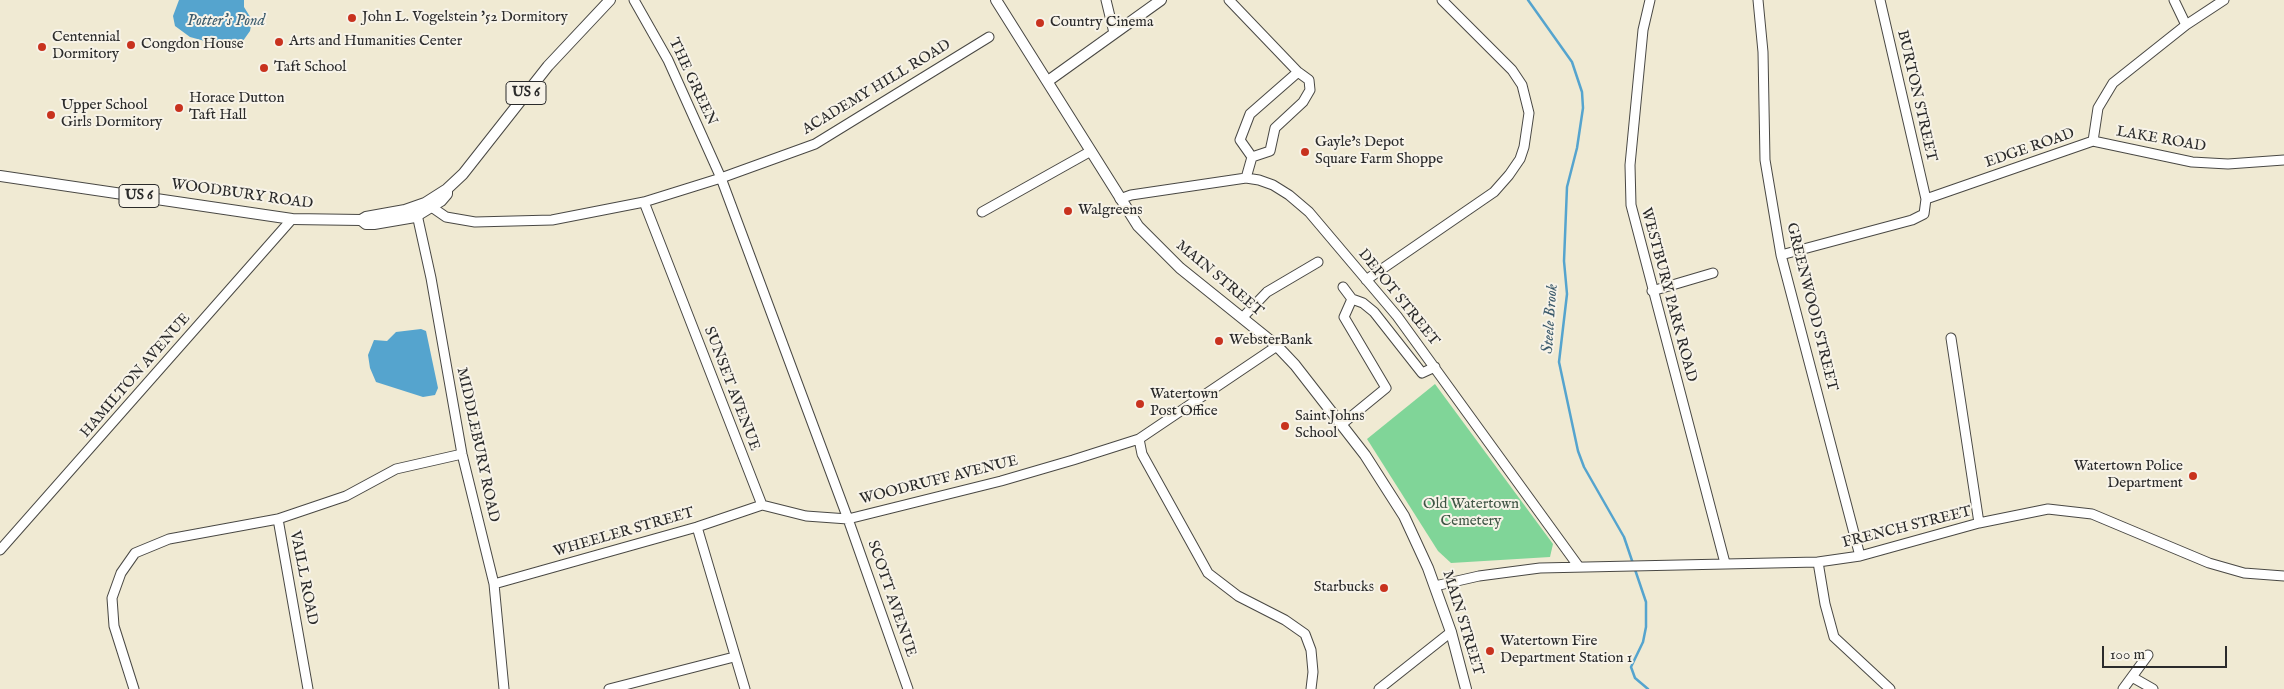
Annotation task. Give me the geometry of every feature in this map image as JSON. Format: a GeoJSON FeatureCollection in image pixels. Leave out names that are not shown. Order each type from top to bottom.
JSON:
{"type":"FeatureCollection","features":[{"type":"Feature","properties":{"kind":"main road","name":"US 6"},"geometry":{"type":"LineString","coordinates":[[447,189],[463,174],[548,66],[609,0]]}},
{"type":"Feature","properties":{"kind":"main road","name":"MAIN STREET"},"geometry":{"type":"LineString","coordinates":[[996,0],[1120,199],[1150,240],[1179,267],[1277,346],[1342,424],[1404,516],[1435,586],[1451,632],[1466,689]]}},
{"type":"Feature","properties":{"kind":"main road"},"geometry":{"type":"LineString","coordinates":[[1048,81],[1161,0]]}},
{"type":"Feature","properties":{"kind":"main road","name":"WOODBURY ROAD"},"geometry":{"type":"LineString","coordinates":[[0,176],[292,219],[361,220],[366,217],[416,212],[433,208],[445,197],[447,189]]}},
{"type":"Feature","properties":{"kind":"main road","name":"WOODBURY ROAD"},"geometry":{"type":"LineString","coordinates":[[416,212],[447,189]]}},
{"type":"Feature","properties":{"kind":"street","name":"THE GREEN"},"geometry":{"type":"LineString","coordinates":[[634,0],[664,53],[720,178]]}},
{"type":"Feature","properties":{"kind":"street"},"geometry":{"type":"LineString","coordinates":[[1106,0],[1114,33]]}},
{"type":"Feature","properties":{"kind":"street"},"geometry":{"type":"LineString","coordinates":[[1229,0],[1298,72],[1309,80],[1310,90],[1303,102],[1275,128],[1270,151],[1252,157]]}},
{"type":"Feature","properties":{"kind":"street"},"geometry":{"type":"LineString","coordinates":[[1366,280],[1494,192],[1510,175],[1520,159],[1524,147],[1529,113],[1522,85],[1512,70],[1442,0]]}},
{"type":"Feature","properties":{"kind":"street","name":"WESTBURY PARK ROAD"},"geometry":{"type":"LineString","coordinates":[[1650,0],[1643,30],[1630,165],[1630,205],[1725,563]]}},
{"type":"Feature","properties":{"kind":"street","name":"GREENWOOD STREET"},"geometry":{"type":"LineString","coordinates":[[1758,0],[1763,52],[1765,160],[1781,255],[1860,556]]}},
{"type":"Feature","properties":{"kind":"street","name":"BURTON STREET"},"geometry":{"type":"LineString","coordinates":[[1880,0],[1926,199]]}},
{"type":"Feature","properties":{"kind":"street"},"geometry":{"type":"LineString","coordinates":[[2174,0],[2186,25]]}},
{"type":"Feature","properties":{"kind":"street","name":"EDGE ROAD"},"geometry":{"type":"LineString","coordinates":[[1926,199],[2093,141],[2098,108],[2114,83],[2186,25],[2224,0]]}},
{"type":"Feature","properties":{"kind":"street","name":"ACADEMY HILL ROAD"},"geometry":{"type":"LineString","coordinates":[[720,178],[815,144],[888,101],[988,37]]}},
{"type":"Feature","properties":{"kind":"street"},"geometry":{"type":"LineString","coordinates":[[1252,157],[1240,140],[1250,114],[1298,72]]}},
{"type":"Feature","properties":{"kind":"street","name":"LAKE ROAD"},"geometry":{"type":"LineString","coordinates":[[2093,141],[2192,162],[2228,164],[2284,160]]}},
{"type":"Feature","properties":{"kind":"street"},"geometry":{"type":"LineString","coordinates":[[982,212],[1091,152]]}},
{"type":"Feature","properties":{"kind":"street"},"geometry":{"type":"LineString","coordinates":[[1246,178],[1252,157]]}},
{"type":"Feature","properties":{"kind":"street"},"geometry":{"type":"LineString","coordinates":[[433,208],[446,217],[485,222],[552,220],[644,202],[720,178]]}},
{"type":"Feature","properties":{"kind":"street","name":"WOODRUFF AVENUE"},"geometry":{"type":"LineString","coordinates":[[720,178],[848,519],[1002,481],[1139,439],[1277,346]]}},
{"type":"Feature","properties":{"kind":"street","name":"DEPOT STREET"},"geometry":{"type":"LineString","coordinates":[[1120,199],[1130,195],[1246,178],[1273,185],[1289,195],[1309,212],[1397,316],[1579,566]]}},
{"type":"Feature","properties":{"kind":"street"},"geometry":{"type":"LineString","coordinates":[[1781,255],[1912,220],[1924,214],[1926,199]]}},
{"type":"Feature","properties":{"kind":"street","name":"SUNSET AVENUE"},"geometry":{"type":"LineString","coordinates":[[644,202],[762,505]]}},
{"type":"Feature","properties":{"kind":"street","name":"MIDDLEBURY ROAD"},"geometry":{"type":"LineString","coordinates":[[416,212],[431,278],[462,454],[494,584],[504,689]]}},
{"type":"Feature","properties":{"kind":"street","name":"HAMILTON AVENUE"},"geometry":{"type":"LineString","coordinates":[[0,550],[292,219]]}},
{"type":"Feature","properties":{"kind":"street"},"geometry":{"type":"LineString","coordinates":[[1243,318],[1267,292],[1318,262]]}},
{"type":"Feature","properties":{"kind":"street"},"geometry":{"type":"LineString","coordinates":[[1652,291],[1713,273]]}},
{"type":"Feature","properties":{"kind":"street"},"geometry":{"type":"LineString","coordinates":[[1343,288],[1352,299],[1364,303],[1374,312],[1422,373],[1435,367]]}},
{"type":"Feature","properties":{"kind":"street"},"geometry":{"type":"LineString","coordinates":[[1342,424],[1386,388],[1344,317],[1352,299]]}},
{"type":"Feature","properties":{"kind":"street"},"geometry":{"type":"LineString","coordinates":[[1951,338],[1979,523]]}},
{"type":"Feature","properties":{"kind":"street"},"geometry":{"type":"LineString","coordinates":[[1139,439],[1142,454],[1208,573],[1238,596],[1285,620],[1305,634],[1311,650],[1313,672],[1311,689]]}},
{"type":"Feature","properties":{"kind":"street","name":"VAILL ROAD"},"geometry":{"type":"LineString","coordinates":[[308,689],[278,518],[346,496],[396,469],[462,454]]}},
{"type":"Feature","properties":{"kind":"street"},"geometry":{"type":"LineString","coordinates":[[762,505],[806,516],[848,519]]}},
{"type":"Feature","properties":{"kind":"street","name":"WHEELER STREET"},"geometry":{"type":"LineString","coordinates":[[494,584],[697,527],[762,505]]}},
{"type":"Feature","properties":{"kind":"street","name":"FRENCH STREET"},"geometry":{"type":"LineString","coordinates":[[1435,586],[1495,573],[1579,566],[1818,562],[1860,556],[1979,523],[2048,509],[2092,514],[2202,561],[2244,573],[2284,576]]}},
{"type":"Feature","properties":{"kind":"street"},"geometry":{"type":"LineString","coordinates":[[134,689],[114,626],[112,598],[121,573],[134,553],[169,539],[278,518]]}},
{"type":"Feature","properties":{"kind":"street","name":"SCOTT AVENUE"},"geometry":{"type":"LineString","coordinates":[[848,519],[908,689]]}},
{"type":"Feature","properties":{"kind":"street"},"geometry":{"type":"LineString","coordinates":[[697,527],[745,689]]}},
{"type":"Feature","properties":{"kind":"street"},"geometry":{"type":"LineString","coordinates":[[1818,562],[1824,604],[1834,637],[1890,689]]}},
{"type":"Feature","properties":{"kind":"street"},"geometry":{"type":"LineString","coordinates":[[1379,689],[1451,632]]}},
{"type":"Feature","properties":{"kind":"street"},"geometry":{"type":"LineString","coordinates":[[2123,689],[2148,655]]}},
{"type":"Feature","properties":{"kind":"street"},"geometry":{"type":"LineString","coordinates":[[610,689],[734,657]]}},
{"type":"Feature","properties":{"kind":"street"},"geometry":{"type":"LineString","coordinates":[[2132,677],[2154,689]]}},
{"type":"Feature","properties":{"kind":"green space","name":"Old Watertown Cemetery"},"geometry":{"type":"Polygon","coordinates":[[[1435,384],[1553,544],[1550,557],[1451,563],[1438,551],[1367,439],[1435,384]]]}},
{"type":"Feature","properties":{"kind":"water","name":"Potter's Pond"},"geometry":{"type":"Polygon","coordinates":[[[179,0],[244,0],[244,7],[252,20],[250,31],[240,45],[212,43],[190,37],[175,26],[173,16],[179,0]]]}},
{"type":"Feature","properties":{"kind":"water"},"geometry":{"type":"Polygon","coordinates":[[[421,329],[426,331],[438,388],[435,395],[423,397],[376,382],[370,368],[368,355],[374,340],[387,341],[396,332],[421,329]]]}},
{"type":"Feature","properties":{"kind":"waterway","name":"Steele Brook"},"geometry":{"type":"LineString","coordinates":[[1528,0],[1572,62],[1582,92],[1583,108],[1577,148],[1567,187],[1564,261],[1567,294],[1559,362],[1578,451],[1584,467],[1624,537],[1646,602],[1646,627],[1643,642],[1631,667],[1635,678],[1648,689]]}},
{"type":"Feature","properties":{"kind":"place","name":"John L. Vogelstein '52 Dormitory"},"geometry":{"type":"Point","coordinates":[352,18]}},
{"type":"Feature","properties":{"kind":"place","name":"Country Cinema"},"geometry":{"type":"Point","coordinates":[1040,23]}},
{"type":"Feature","properties":{"kind":"place","name":"Arts and Humanities Center"},"geometry":{"type":"Point","coordinates":[279,42]}},
{"type":"Feature","properties":{"kind":"place","name":"Congdon House"},"geometry":{"type":"Point","coordinates":[131,45]}},
{"type":"Feature","properties":{"kind":"place","name":"Centennial Dormitory"},"geometry":{"type":"Point","coordinates":[42,47]}},
{"type":"Feature","properties":{"kind":"place","name":"Taft School"},"geometry":{"type":"Point","coordinates":[264,68]}},
{"type":"Feature","properties":{"kind":"place","name":"Horace Dutton Taft Hall"},"geometry":{"type":"Point","coordinates":[179,108]}},
{"type":"Feature","properties":{"kind":"place","name":"Upper School Girls Dormitory"},"geometry":{"type":"Point","coordinates":[51,115]}},
{"type":"Feature","properties":{"kind":"place","name":"Gayle's Depot Square Farm Shoppe"},"geometry":{"type":"Point","coordinates":[1305,152]}},
{"type":"Feature","properties":{"kind":"place","name":"Walgreens"},"geometry":{"type":"Point","coordinates":[1068,211]}},
{"type":"Feature","properties":{"kind":"place","name":"WebsterBank"},"geometry":{"type":"Point","coordinates":[1219,341]}},
{"type":"Feature","properties":{"kind":"place","name":"Watertown Post Office"},"geometry":{"type":"Point","coordinates":[1140,404]}},
{"type":"Feature","properties":{"kind":"place","name":"Saint Johns School"},"geometry":{"type":"Point","coordinates":[1285,426]}},
{"type":"Feature","properties":{"kind":"place","name":"Watertown Police Department"},"geometry":{"type":"Point","coordinates":[2193,476]}},
{"type":"Feature","properties":{"kind":"place","name":"Starbucks"},"geometry":{"type":"Point","coordinates":[1384,588]}},
{"type":"Feature","properties":{"kind":"place","name":"Watertown Fire Department Station 1"},"geometry":{"type":"Point","coordinates":[1490,651]}}]}
